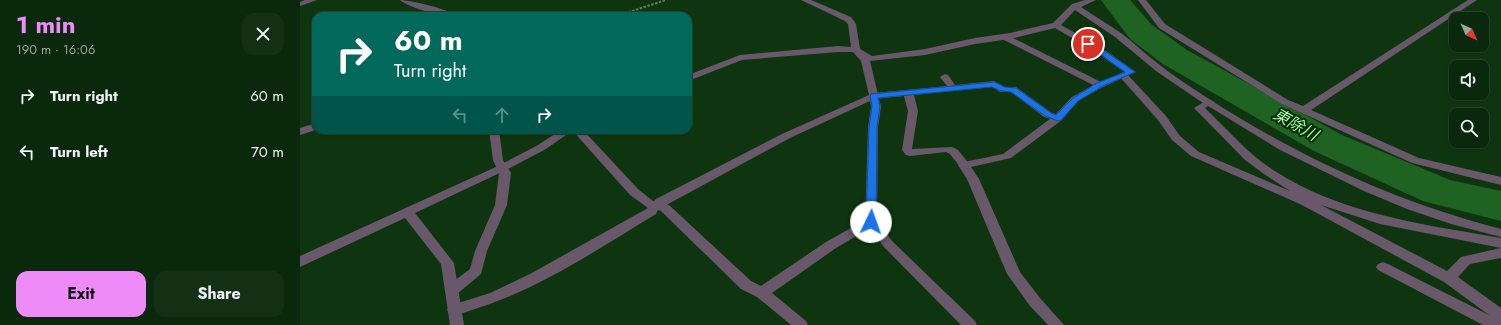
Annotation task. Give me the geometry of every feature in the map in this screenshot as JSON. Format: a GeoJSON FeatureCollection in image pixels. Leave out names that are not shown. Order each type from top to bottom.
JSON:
{"type":"FeatureCollection","features":[{"type":"Feature","properties":{"kind":"street"},"geometry":{"type":"LineString","coordinates":[[300,4],[314,0]]}},
{"type":"Feature","properties":{"kind":"street"},"geometry":{"type":"LineString","coordinates":[[404,0],[412,5],[445,12]]}},
{"type":"Feature","properties":{"kind":"street"},"geometry":{"type":"LineString","coordinates":[[805,0],[848,19],[852,24],[856,50],[865,60],[876,106],[873,127],[871,222],[888,244],[910,267],[970,325]]}},
{"type":"Feature","properties":{"kind":"street"},"geometry":{"type":"LineString","coordinates":[[692,76],[740,58],[838,49],[856,50],[871,59],[925,52],[975,41],[1005,37],[1056,25],[1075,3],[1092,0]]}},
{"type":"Feature","properties":{"kind":"street"},"geometry":{"type":"LineString","coordinates":[[1142,0],[1162,26],[1286,102],[1416,161],[1501,181]]}},
{"type":"Feature","properties":{"kind":"street"},"geometry":{"type":"LineString","coordinates":[[1304,110],[1473,0]]}},
{"type":"Feature","properties":{"kind":"street"},"geometry":{"type":"LineString","coordinates":[[1075,3],[1164,72],[1242,123],[1330,173],[1436,216],[1500,237]]}},
{"type":"Feature","properties":{"kind":"street"},"geometry":{"type":"LineString","coordinates":[[964,165],[996,160],[1007,156],[1036,132],[1058,118],[1075,100],[1100,85],[1131,72],[1099,50],[1056,25]]}},
{"type":"Feature","properties":{"kind":"street"},"geometry":{"type":"LineString","coordinates":[[1005,37],[1100,85]]}},
{"type":"Feature","properties":{"kind":"street"},"geometry":{"type":"LineString","coordinates":[[1124,75],[1162,118],[1176,138],[1195,154],[1306,202],[1448,278],[1493,322]]}},
{"type":"Feature","properties":{"kind":"street"},"geometry":{"type":"LineString","coordinates":[[945,77],[952,87]]}},
{"type":"Feature","properties":{"kind":"street"},"geometry":{"type":"LineString","coordinates":[[454,310],[494,297],[528,280],[588,248],[652,211],[660,202],[786,136],[874,96],[994,84],[1003,90],[1013,89],[1048,114],[1058,118]]}},
{"type":"Feature","properties":{"kind":"street"},"geometry":{"type":"LineString","coordinates":[[908,92],[913,111],[907,150],[910,152],[948,149],[954,152],[973,179],[1014,274],[1035,302],[1057,325]]}},
{"type":"Feature","properties":{"kind":"street"},"geometry":{"type":"LineString","coordinates":[[1209,102],[1199,108],[1246,154],[1278,179],[1313,197],[1349,212],[1372,218],[1500,237]]}},
{"type":"Feature","properties":{"kind":"street"},"geometry":{"type":"LineString","coordinates":[[300,132],[312,128]]}},
{"type":"Feature","properties":{"kind":"street"},"geometry":{"type":"LineString","coordinates":[[452,290],[476,271],[481,251],[501,205],[505,173],[498,160],[495,134]]}},
{"type":"Feature","properties":{"kind":"street"},"geometry":{"type":"LineString","coordinates":[[300,262],[502,168],[542,147],[562,134]]}},
{"type":"Feature","properties":{"kind":"street"},"geometry":{"type":"LineString","coordinates":[[581,134],[634,192],[649,204],[665,208],[746,285],[762,293],[801,325]]}},
{"type":"Feature","properties":{"kind":"street"},"geometry":{"type":"LineString","coordinates":[[407,212],[447,264],[456,325]]}},
{"type":"Feature","properties":{"kind":"street"},"geometry":{"type":"LineString","coordinates":[[762,293],[831,245],[871,222]]}},
{"type":"Feature","properties":{"kind":"street"},"geometry":{"type":"LineString","coordinates":[[1448,278],[1466,260],[1501,252]]}},
{"type":"Feature","properties":{"kind":"street"},"geometry":{"type":"LineString","coordinates":[[1383,267],[1493,322]]}},
{"type":"Feature","properties":{"kind":"path"},"geometry":{"type":"LineString","coordinates":[[629,12],[666,0]]}},
{"type":"Feature","properties":{"kind":"waterway","name":"東除川"},"geometry":{"type":"LineString","coordinates":[[1115,0],[1141,32],[1175,57],[1328,143],[1438,191],[1501,206]]}},
{"type":"Feature","properties":{"kind":"route"},"geometry":{"type":"LineString","coordinates":[[871,222],[874,151],[873,127],[876,106],[874,96],[881,94],[944,90],[952,87],[994,84],[1003,90],[1013,89],[1048,114],[1058,118],[1075,100],[1100,85],[1131,72],[1088,44]]}}]}
